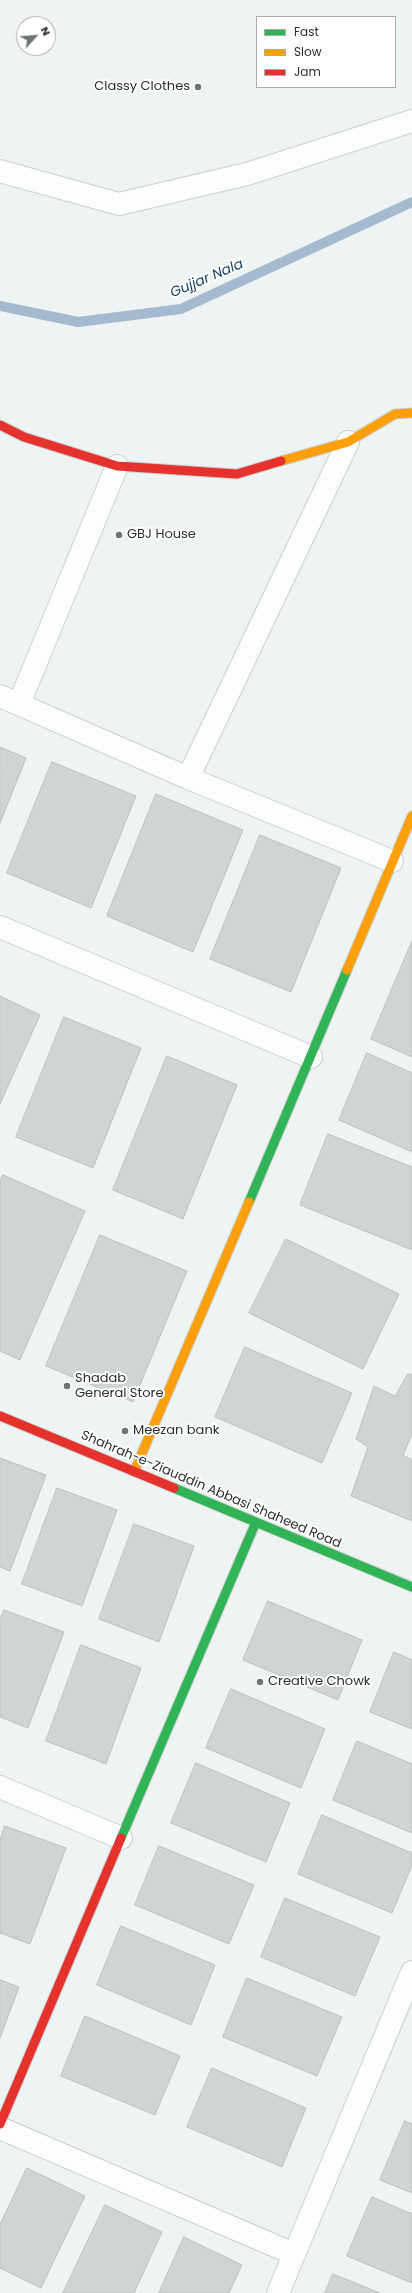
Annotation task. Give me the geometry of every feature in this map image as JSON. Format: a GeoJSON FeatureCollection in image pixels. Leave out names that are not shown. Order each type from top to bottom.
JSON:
{"type":"FeatureCollection","features":[{"type":"Feature","properties":{"kind":"street"},"geometry":{"type":"LineString","coordinates":[[0,171],[119,204],[248,174],[412,121]]}},
{"type":"Feature","properties":{"kind":"street"},"geometry":{"type":"LineString","coordinates":[[0,425],[24,437],[117,466],[237,474],[348,442],[395,414],[412,413]]}},
{"type":"Feature","properties":{"kind":"street"},"geometry":{"type":"LineString","coordinates":[[188,778],[348,442]]}},
{"type":"Feature","properties":{"kind":"street"},"geometry":{"type":"LineString","coordinates":[[117,466],[10,700],[188,778],[392,861]]}},
{"type":"Feature","properties":{"kind":"street"},"geometry":{"type":"LineString","coordinates":[[134,1472],[412,816]]}},
{"type":"Feature","properties":{"kind":"street"},"geometry":{"type":"LineString","coordinates":[[0,927],[311,1057]]}},
{"type":"Feature","properties":{"kind":"street","name":"Shahrah-e-Ziauddin Abbasi Shaheed Road"},"geometry":{"type":"LineString","coordinates":[[0,1416],[412,1588]]}},
{"type":"Feature","properties":{"kind":"street"},"geometry":{"type":"LineString","coordinates":[[0,2124],[256,1522]]}},
{"type":"Feature","properties":{"kind":"street"},"geometry":{"type":"LineString","coordinates":[[0,1787],[122,1838]]}},
{"type":"Feature","properties":{"kind":"street"},"geometry":{"type":"LineString","coordinates":[[278,2293],[412,1972]]}},
{"type":"Feature","properties":{"kind":"street"},"geometry":{"type":"LineString","coordinates":[[0,2128],[294,2254]]}},
{"type":"Feature","properties":{"kind":"building"},"geometry":{"type":"Polygon","coordinates":[[[0,747],[26,758],[0,823],[0,747]]]}},
{"type":"Feature","properties":{"kind":"building"},"geometry":{"type":"Polygon","coordinates":[[[52,762],[136,796],[91,908],[7,873],[52,762]]]}},
{"type":"Feature","properties":{"kind":"building"},"geometry":{"type":"Polygon","coordinates":[[[156,794],[243,830],[193,952],[107,916],[156,794]]]}},
{"type":"Feature","properties":{"kind":"building"},"geometry":{"type":"Polygon","coordinates":[[[260,835],[341,868],[291,992],[210,959],[260,835]]]}},
{"type":"Feature","properties":{"kind":"building"},"geometry":{"type":"Polygon","coordinates":[[[412,941],[412,1057],[371,1039],[412,941]]]}},
{"type":"Feature","properties":{"kind":"building"},"geometry":{"type":"Polygon","coordinates":[[[0,996],[40,1015],[0,1104],[0,996]]]}},
{"type":"Feature","properties":{"kind":"building"},"geometry":{"type":"Polygon","coordinates":[[[64,1017],[141,1048],[93,1168],[16,1137],[64,1017]]]}},
{"type":"Feature","properties":{"kind":"building"},"geometry":{"type":"Polygon","coordinates":[[[367,1053],[412,1073],[412,1152],[339,1120],[367,1053]]]}},
{"type":"Feature","properties":{"kind":"building"},"geometry":{"type":"Polygon","coordinates":[[[167,1056],[237,1085],[183,1219],[113,1190],[167,1056]]]}},
{"type":"Feature","properties":{"kind":"building"},"geometry":{"type":"Polygon","coordinates":[[[328,1134],[412,1167],[412,1250],[300,1205],[328,1134]]]}},
{"type":"Feature","properties":{"kind":"building"},"geometry":{"type":"Polygon","coordinates":[[[3,1175],[85,1211],[20,1360],[0,1351],[0,1181],[3,1175]]]}},
{"type":"Feature","properties":{"kind":"building"},"geometry":{"type":"Polygon","coordinates":[[[100,1235],[187,1271],[133,1402],[46,1366],[100,1235]]]}},
{"type":"Feature","properties":{"kind":"building"},"geometry":{"type":"Polygon","coordinates":[[[286,1239],[399,1294],[363,1369],[249,1313],[286,1239]]]}},
{"type":"Feature","properties":{"kind":"building"},"geometry":{"type":"Polygon","coordinates":[[[245,1347],[352,1393],[322,1463],[215,1417],[245,1347]]]}},
{"type":"Feature","properties":{"kind":"building"},"geometry":{"type":"Polygon","coordinates":[[[408,1374],[412,1375],[412,1434],[403,1455],[412,1460],[412,1521],[351,1496],[368,1447],[356,1439],[374,1386],[395,1396],[408,1374]]]}},
{"type":"Feature","properties":{"kind":"building"},"geometry":{"type":"Polygon","coordinates":[[[0,1458],[46,1475],[10,1571],[0,1567],[0,1458]]]}},
{"type":"Feature","properties":{"kind":"building"},"geometry":{"type":"Polygon","coordinates":[[[57,1488],[117,1510],[82,1606],[22,1584],[57,1488]]]}},
{"type":"Feature","properties":{"kind":"building"},"geometry":{"type":"Polygon","coordinates":[[[134,1524],[194,1546],[159,1642],[99,1619],[134,1524]]]}},
{"type":"Feature","properties":{"kind":"building"},"geometry":{"type":"Polygon","coordinates":[[[268,1601],[362,1640],[338,1700],[243,1660],[268,1601]]]}},
{"type":"Feature","properties":{"kind":"building"},"geometry":{"type":"Polygon","coordinates":[[[4,1610],[64,1632],[28,1728],[0,1717],[0,1620],[4,1610]]]}},
{"type":"Feature","properties":{"kind":"building"},"geometry":{"type":"Polygon","coordinates":[[[81,1645],[141,1668],[106,1764],[46,1741],[81,1645]]]}},
{"type":"Feature","properties":{"kind":"building"},"geometry":{"type":"Polygon","coordinates":[[[394,1652],[412,1660],[412,1729],[370,1712],[394,1652]]]}},
{"type":"Feature","properties":{"kind":"building"},"geometry":{"type":"Polygon","coordinates":[[[231,1689],[325,1729],[301,1788],[206,1748],[231,1689]]]}},
{"type":"Feature","properties":{"kind":"building"},"geometry":{"type":"Polygon","coordinates":[[[357,1741],[412,1764],[412,1833],[333,1800],[357,1741]]]}},
{"type":"Feature","properties":{"kind":"building"},"geometry":{"type":"Polygon","coordinates":[[[196,1763],[290,1803],[266,1862],[171,1823],[196,1763]]]}},
{"type":"Feature","properties":{"kind":"building"},"geometry":{"type":"Polygon","coordinates":[[[322,1815],[412,1853],[412,1865],[392,1913],[298,1874],[322,1815]]]}},
{"type":"Feature","properties":{"kind":"building"},"geometry":{"type":"Polygon","coordinates":[[[5,1826],[66,1848],[30,1944],[0,1933],[0,1840],[5,1826]]]}},
{"type":"Feature","properties":{"kind":"building"},"geometry":{"type":"Polygon","coordinates":[[[159,1846],[254,1885],[229,1944],[135,1905],[159,1846]]]}},
{"type":"Feature","properties":{"kind":"building"},"geometry":{"type":"Polygon","coordinates":[[[285,1898],[380,1937],[355,1996],[261,1957],[285,1898]]]}},
{"type":"Feature","properties":{"kind":"building"},"geometry":{"type":"Polygon","coordinates":[[[121,1926],[215,1965],[191,2025],[97,1985],[121,1926]]]}},
{"type":"Feature","properties":{"kind":"building"},"geometry":{"type":"Polygon","coordinates":[[[247,1978],[342,2017],[317,2076],[223,2037],[247,1978]]]}},
{"type":"Feature","properties":{"kind":"building"},"geometry":{"type":"Polygon","coordinates":[[[0,1980],[19,1987],[0,2038],[0,1980]]]}},
{"type":"Feature","properties":{"kind":"building"},"geometry":{"type":"Polygon","coordinates":[[[85,2016],[180,2056],[155,2115],[61,2076],[85,2016]]]}},
{"type":"Feature","properties":{"kind":"building"},"geometry":{"type":"Polygon","coordinates":[[[212,2068],[306,2108],[282,2167],[187,2127],[212,2068]]]}},
{"type":"Feature","properties":{"kind":"building"},"geometry":{"type":"Polygon","coordinates":[[[405,2121],[412,2124],[412,2193],[380,2180],[405,2121]]]}},
{"type":"Feature","properties":{"kind":"building"},"geometry":{"type":"Polygon","coordinates":[[[27,2168],[85,2196],[41,2288],[0,2268],[0,2225],[27,2168]]]}},
{"type":"Feature","properties":{"kind":"building"},"geometry":{"type":"Polygon","coordinates":[[[372,2197],[412,2214],[412,2283],[347,2256],[372,2197]]]}},
{"type":"Feature","properties":{"kind":"building"},"geometry":{"type":"Polygon","coordinates":[[[105,2205],[162,2232],[134,2293],[63,2293],[105,2205]]]}},
{"type":"Feature","properties":{"kind":"building"},"geometry":{"type":"Polygon","coordinates":[[[184,2237],[242,2265],[229,2293],[159,2293],[184,2237]]]}},
{"type":"Feature","properties":{"kind":"building"},"geometry":{"type":"Polygon","coordinates":[[[333,2274],[380,2293],[325,2293],[333,2274]]]}},
{"type":"Feature","properties":{"kind":"waterway","name":"Gujjar Nala"},"geometry":{"type":"LineString","coordinates":[[0,306],[78,322],[181,309],[412,202]]}},
{"type":"Feature","properties":{"kind":"traffic: fast"},"geometry":{"type":"LineString","coordinates":[[249,1202],[347,970]]}},
{"type":"Feature","properties":{"kind":"traffic: fast"},"geometry":{"type":"LineString","coordinates":[[174,1488],[412,1587]]}},
{"type":"Feature","properties":{"kind":"traffic: fast"},"geometry":{"type":"LineString","coordinates":[[121,1838],[256,1522]]}},
{"type":"Feature","properties":{"kind":"traffic: slow"},"geometry":{"type":"LineString","coordinates":[[281,461],[348,442],[395,414],[412,413]]}},
{"type":"Feature","properties":{"kind":"traffic: slow"},"geometry":{"type":"LineString","coordinates":[[347,970],[412,816]]}},
{"type":"Feature","properties":{"kind":"traffic: slow"},"geometry":{"type":"LineString","coordinates":[[134,1472],[249,1202]]}},
{"type":"Feature","properties":{"kind":"traffic: jam"},"geometry":{"type":"LineString","coordinates":[[0,425],[24,437],[117,466],[237,474],[281,461]]}},
{"type":"Feature","properties":{"kind":"traffic: jam"},"geometry":{"type":"LineString","coordinates":[[0,1416],[174,1488]]}},
{"type":"Feature","properties":{"kind":"traffic: jam"},"geometry":{"type":"LineString","coordinates":[[0,2124],[121,1838]]}},
{"type":"Feature","properties":{"kind":"place","name":"Classy Clothes"},"geometry":{"type":"Point","coordinates":[198,87]}},
{"type":"Feature","properties":{"kind":"place","name":"GBJ House"},"geometry":{"type":"Point","coordinates":[119,535]}},
{"type":"Feature","properties":{"kind":"place","name":"Shadab General Store"},"geometry":{"type":"Point","coordinates":[67,1386]}},
{"type":"Feature","properties":{"kind":"place","name":"Meezan bank"},"geometry":{"type":"Point","coordinates":[125,1431]}},
{"type":"Feature","properties":{"kind":"place","name":"Creative Chowk"},"geometry":{"type":"Point","coordinates":[260,1682]}}]}
